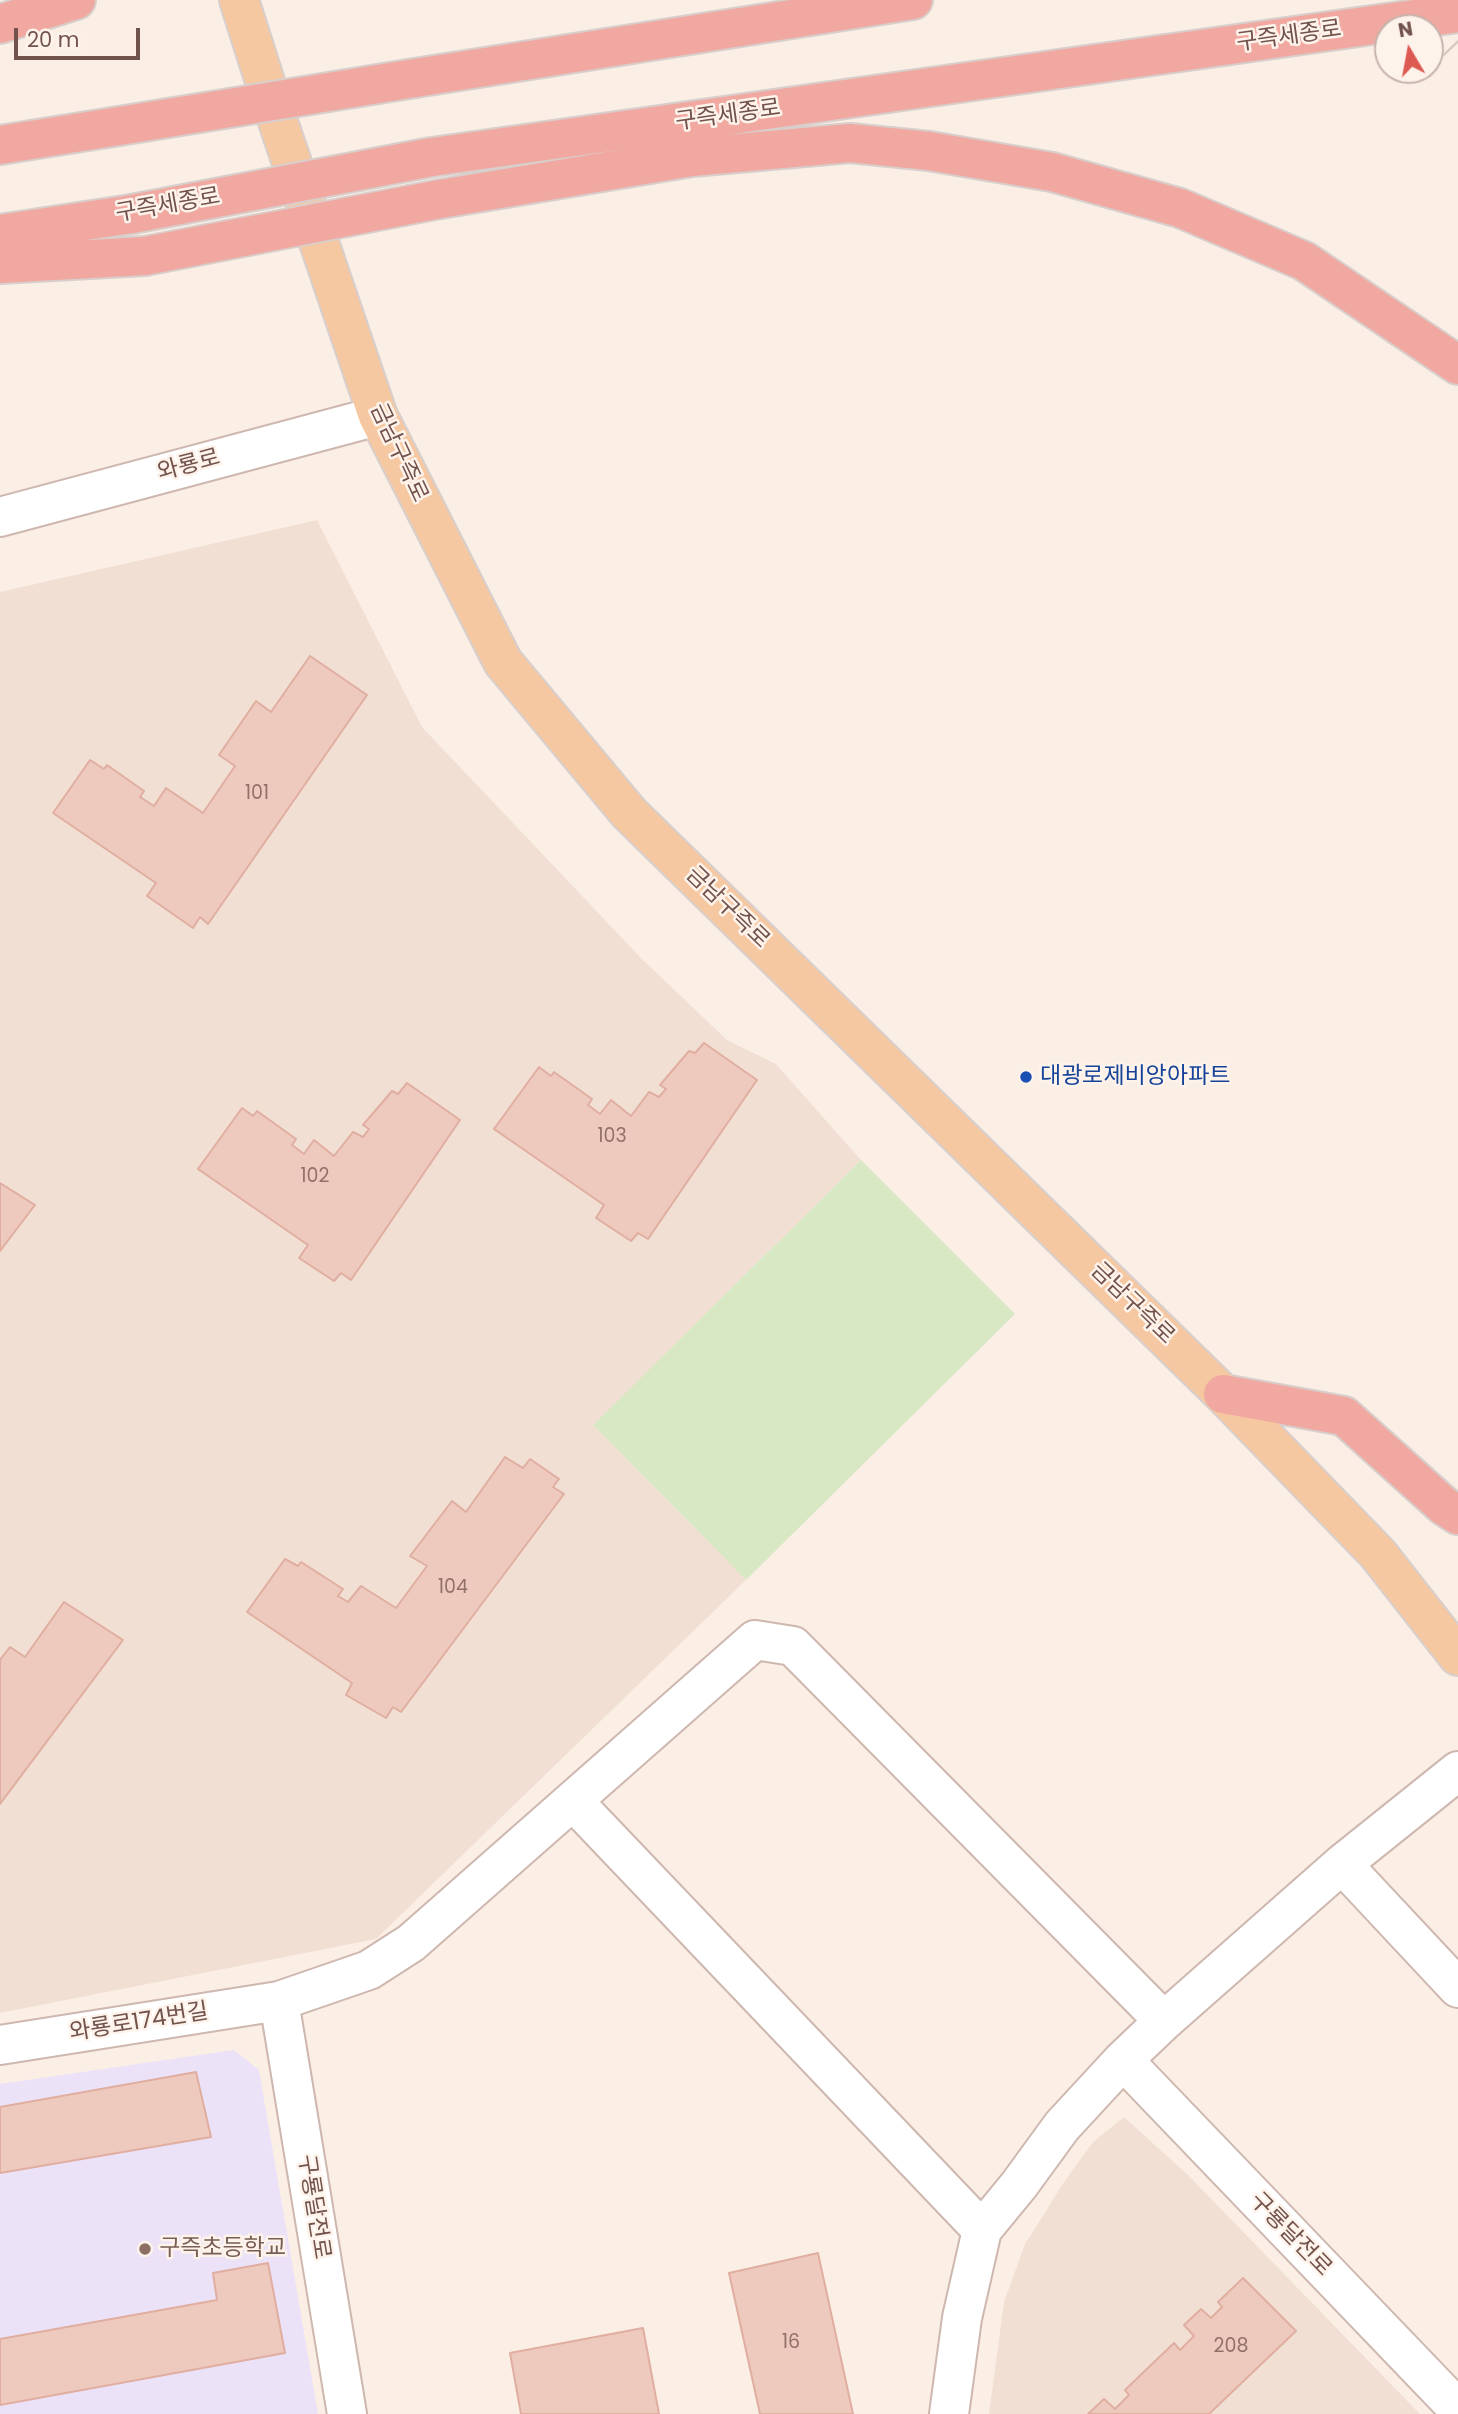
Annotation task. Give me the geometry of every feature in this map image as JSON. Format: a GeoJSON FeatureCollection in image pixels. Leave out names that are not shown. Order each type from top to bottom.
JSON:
{"type":"FeatureCollection","features":[{"type":"Feature","properties":{"kind":"highway"},"geometry":{"type":"LineString","coordinates":[[0,145],[913,0]]}},
{"type":"Feature","properties":{"kind":"highway"},"geometry":{"type":"LineString","coordinates":[[0,24],[69,2]]}},
{"type":"Feature","properties":{"kind":"highway","name":"구즉세종로"},"geometry":{"type":"LineString","coordinates":[[0,234],[132,214],[432,157],[1458,13]]}},
{"type":"Feature","properties":{"kind":"highway"},"geometry":{"type":"LineString","coordinates":[[0,264],[145,256],[440,199],[692,157],[850,143],[929,151],[1052,172],[1180,208],[1304,261],[1458,365]]}},
{"type":"Feature","properties":{"kind":"highway"},"geometry":{"type":"LineString","coordinates":[[1223,1394],[1344,1416],[1444,1506],[1458,1515]]}},
{"type":"Feature","properties":{"kind":"main road","name":"금남구즉로"},"geometry":{"type":"LineString","coordinates":[[239,0],[378,416],[503,662],[629,813],[1223,1394],[1378,1554],[1458,1656]]}},
{"type":"Feature","properties":{"kind":"street","name":"와룡로"},"geometry":{"type":"LineString","coordinates":[[0,517],[378,416]]}},
{"type":"Feature","properties":{"kind":"street","name":"와룡로174번길"},"geometry":{"type":"LineString","coordinates":[[0,2045],[279,2001],[369,1970],[411,1944],[755,1640],[793,1646],[1164,2021]]}},
{"type":"Feature","properties":{"kind":"street"},"geometry":{"type":"LineString","coordinates":[[949,2414],[962,2318],[982,2230],[1062,2126],[1123,2060],[1164,2021],[1342,1864],[1458,1770]]}},
{"type":"Feature","properties":{"kind":"street"},"geometry":{"type":"LineString","coordinates":[[573,1801],[982,2230]]}},
{"type":"Feature","properties":{"kind":"street"},"geometry":{"type":"LineString","coordinates":[[1342,1864],[1458,1988]]}},
{"type":"Feature","properties":{"kind":"street","name":"구룡달전로"},"geometry":{"type":"LineString","coordinates":[[279,2001],[346,2414]]}},
{"type":"Feature","properties":{"kind":"street","name":"구룡달전로"},"geometry":{"type":"LineString","coordinates":[[1123,2060],[1458,2409]]}},
{"type":"Feature","properties":{"kind":"shaded area"},"geometry":{"type":"Polygon","coordinates":[[[317,520],[422,727],[641,958],[727,1040],[776,1064],[861,1160],[593,1425],[746,1580],[376,1939],[0,2013],[0,592],[317,520]]]}},
{"type":"Feature","properties":{"kind":"shaded area","name":"구즉초등학교"},"geometry":{"type":"Polygon","coordinates":[[[234,2050],[259,2070],[318,2414],[0,2414],[0,2084],[234,2050]]]}},
{"type":"Feature","properties":{"kind":"shaded area"},"geometry":{"type":"Polygon","coordinates":[[[1124,2117],[1188,2175],[1420,2414],[989,2414],[1004,2302],[1025,2244],[1093,2142],[1124,2117]]]}},
{"type":"Feature","properties":{"kind":"green space"},"geometry":{"type":"Polygon","coordinates":[[[861,1160],[1015,1314],[746,1580],[593,1425],[861,1160]]]}},
{"type":"Feature","properties":{"kind":"building"},"geometry":{"type":"Polygon","coordinates":[[[310,656],[367,695],[208,924],[200,917],[193,928],[147,896],[156,883],[53,813],[90,760],[104,769],[107,765],[144,791],[140,797],[154,806],[166,788],[203,813],[235,766],[219,755],[256,701],[271,712],[310,656]]]}},
{"type":"Feature","properties":{"kind":"building"},"geometry":{"type":"Polygon","coordinates":[[[704,1043],[757,1080],[648,1239],[638,1233],[631,1241],[596,1218],[604,1205],[494,1129],[539,1067],[551,1076],[554,1072],[592,1099],[588,1105],[600,1114],[611,1100],[631,1116],[649,1092],[659,1097],[666,1089],[660,1085],[689,1051],[695,1053],[704,1043]]]}},
{"type":"Feature","properties":{"kind":"building"},"geometry":{"type":"Polygon","coordinates":[[[407,1083],[460,1120],[351,1280],[341,1273],[334,1281],[299,1258],[308,1245],[198,1169],[242,1108],[253,1116],[257,1111],[296,1139],[292,1145],[304,1154],[314,1140],[334,1156],[353,1132],[363,1137],[369,1129],[363,1125],[392,1091],[398,1094],[407,1083]]]}},
{"type":"Feature","properties":{"kind":"building"},"geometry":{"type":"Polygon","coordinates":[[[0,1183],[35,1205],[0,1251],[0,1183]]]}},
{"type":"Feature","properties":{"kind":"building"},"geometry":{"type":"Polygon","coordinates":[[[505,1457],[523,1468],[530,1459],[559,1479],[553,1487],[564,1494],[401,1712],[393,1707],[386,1718],[346,1695],[352,1683],[247,1612],[285,1559],[298,1566],[301,1562],[343,1589],[338,1596],[348,1602],[361,1586],[396,1608],[427,1566],[410,1556],[452,1501],[466,1512],[505,1457]]]}},
{"type":"Feature","properties":{"kind":"building"},"geometry":{"type":"Polygon","coordinates":[[[64,1602],[123,1640],[0,1804],[0,1660],[10,1647],[25,1657],[64,1602]]]}},
{"type":"Feature","properties":{"kind":"building"},"geometry":{"type":"Polygon","coordinates":[[[196,2072],[211,2137],[0,2173],[0,2107],[196,2072]]]}},
{"type":"Feature","properties":{"kind":"building"},"geometry":{"type":"Polygon","coordinates":[[[818,2253],[853,2414],[760,2414],[729,2273],[818,2253]]]}},
{"type":"Feature","properties":{"kind":"building"},"geometry":{"type":"Polygon","coordinates":[[[268,2263],[285,2353],[0,2405],[0,2339],[217,2300],[213,2273],[268,2263]]]}},
{"type":"Feature","properties":{"kind":"building"},"geometry":{"type":"Polygon","coordinates":[[[1243,2278],[1296,2331],[1209,2414],[1088,2414],[1104,2399],[1115,2409],[1129,2395],[1125,2390],[1174,2343],[1180,2350],[1194,2336],[1184,2325],[1201,2309],[1211,2318],[1222,2307],[1218,2302],[1243,2278]]]}},
{"type":"Feature","properties":{"kind":"building"},"geometry":{"type":"Polygon","coordinates":[[[643,2328],[659,2414],[521,2414],[510,2353],[643,2328]]]}},
{"type":"Feature","properties":{"kind":"tunnel"},"geometry":{"type":"LineString","coordinates":[[1417,0],[1458,43]]}},
{"type":"Feature","properties":{"kind":"place","name":"대광로제비앙아파트"},"geometry":{"type":"Point","coordinates":[1026,1077]}},
{"type":"Feature","properties":{"kind":"place","name":"구즉초등학교"},"geometry":{"type":"Point","coordinates":[145,2249]}}]}
